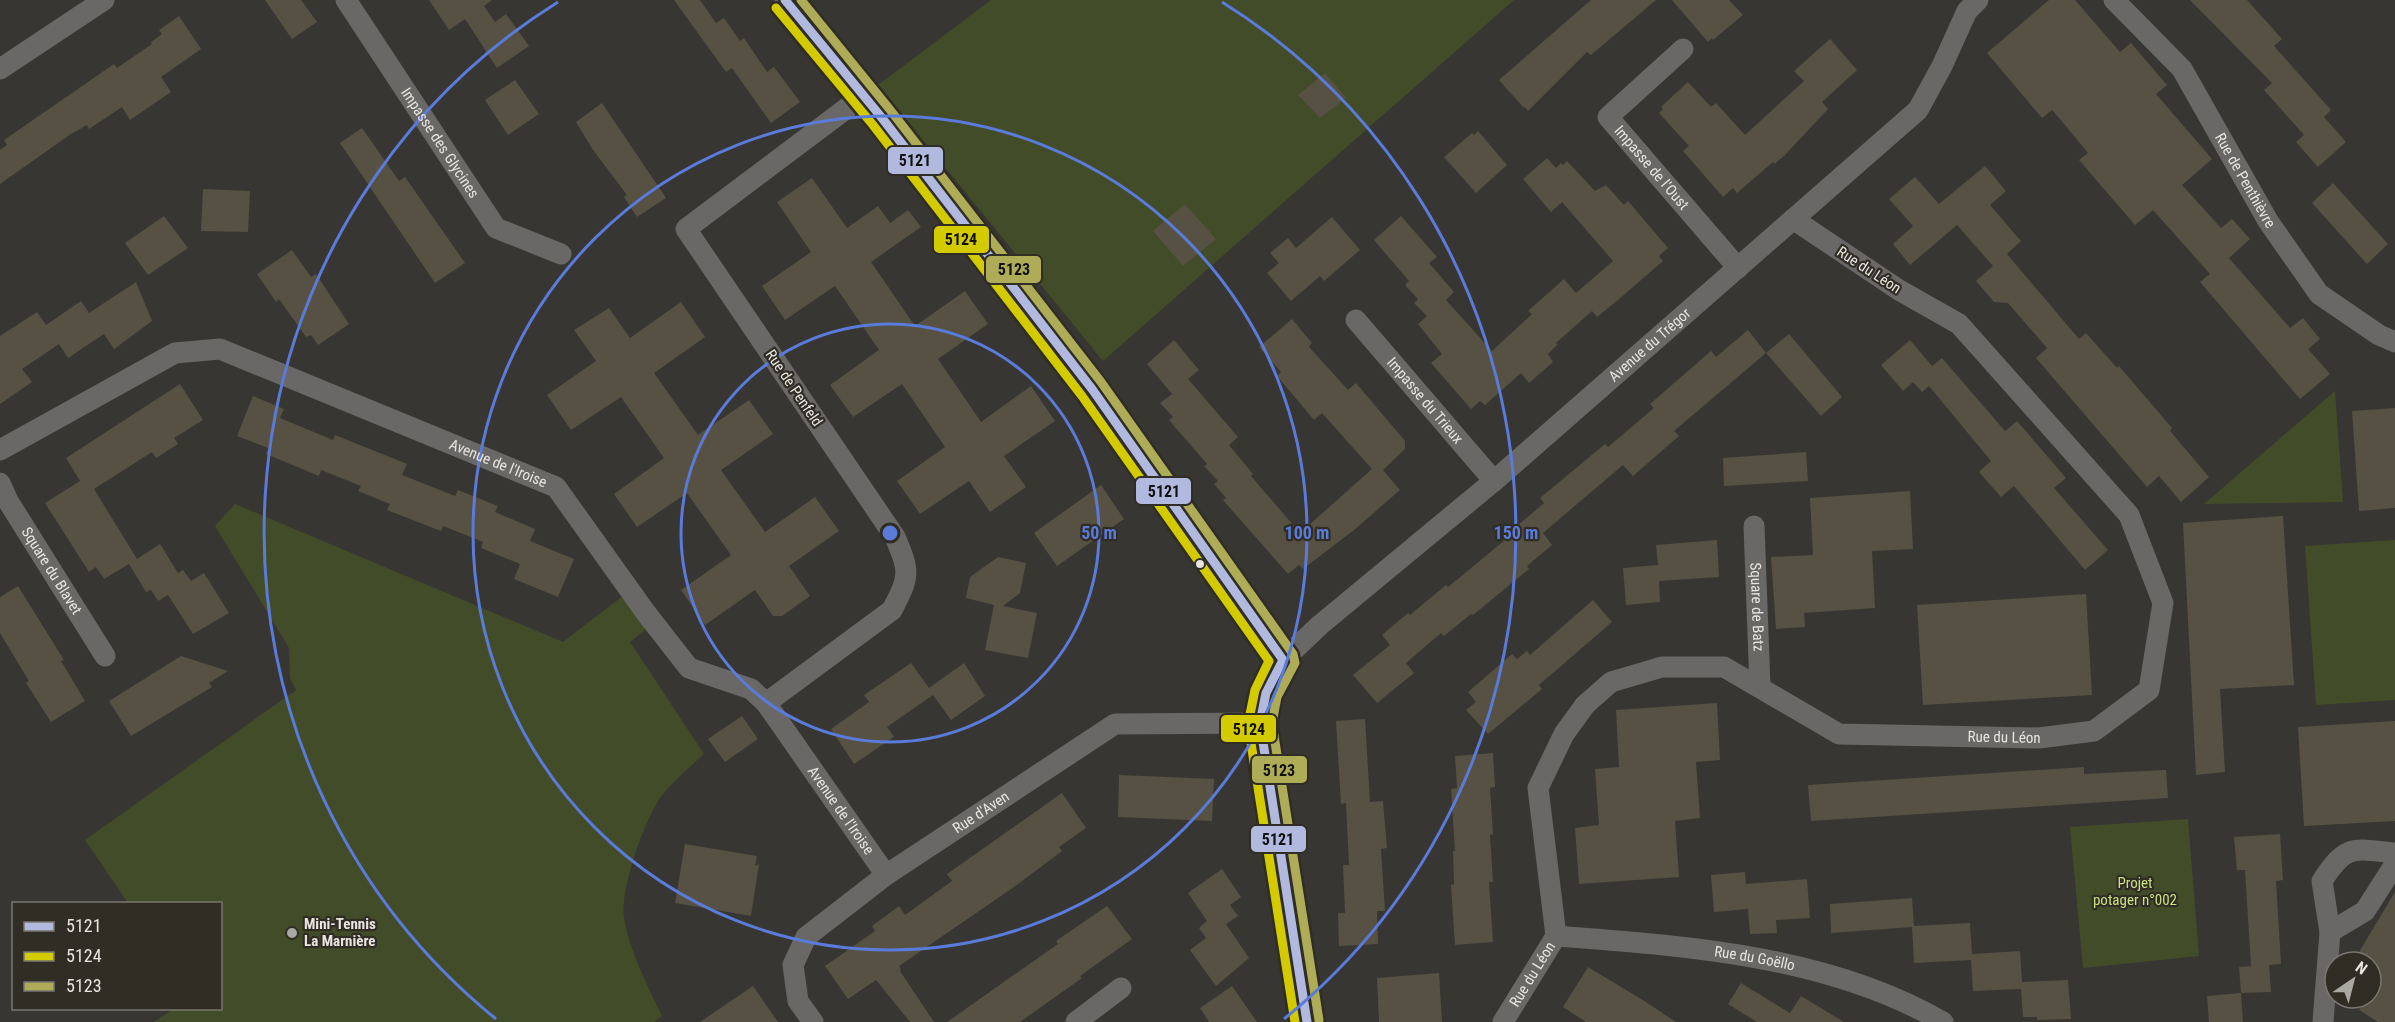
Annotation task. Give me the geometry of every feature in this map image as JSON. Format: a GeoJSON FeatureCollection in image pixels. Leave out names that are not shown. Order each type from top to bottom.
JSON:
{"type":"FeatureCollection","features":[{"type":"Feature","properties":{"kind":"street"},"geometry":{"type":"LineString","coordinates":[[0,69],[104,0]]}},
{"type":"Feature","properties":{"kind":"street","name":"Impasse des Glycines"},"geometry":{"type":"LineString","coordinates":[[346,0],[496,228],[561,254]]}},
{"type":"Feature","properties":{"kind":"street"},"geometry":{"type":"LineString","coordinates":[[785,0],[1092,389],[1283,660]]}},
{"type":"Feature","properties":{"kind":"street","name":"Avenue du Trégor"},"geometry":{"type":"LineString","coordinates":[[1260,723],[1266,693],[1283,660],[1320,625],[1494,481],[1918,110],[1942,66],[1967,10],[1978,0]]}},
{"type":"Feature","properties":{"kind":"street","name":"Rue de Penthièvre"},"geometry":{"type":"LineString","coordinates":[[2114,0],[2182,69],[2268,221],[2319,294],[2379,335],[2395,342]]}},
{"type":"Feature","properties":{"kind":"street","name":"Impasse de l'Oust"},"geometry":{"type":"LineString","coordinates":[[1683,49],[1608,117],[1738,268]]}},
{"type":"Feature","properties":{"kind":"street","name":"Rue de Penfeld"},"geometry":{"type":"LineString","coordinates":[[766,703],[892,610],[902,590],[907,566],[895,537],[686,229],[863,96]]}},
{"type":"Feature","properties":{"kind":"street","name":"Rue du Léon"},"geometry":{"type":"LineString","coordinates":[[1503,1022],[1556,936],[1538,788],[1564,734],[1585,705],[1611,682],[1662,667],[1724,668],[1839,734],[2039,738],[2094,731],[2149,690],[2163,603],[2129,515],[1959,324],[1899,290],[1794,219]]}},
{"type":"Feature","properties":{"kind":"street","name":"Impasse du Trieux"},"geometry":{"type":"LineString","coordinates":[[1356,320],[1494,481]]}},
{"type":"Feature","properties":{"kind":"street","name":"Avenue de l'Iroise"},"geometry":{"type":"LineString","coordinates":[[0,450],[175,353],[220,349],[556,487],[646,613],[689,668],[751,690],[766,703],[886,875]]}},
{"type":"Feature","properties":{"kind":"street","name":"Square du Blavet"},"geometry":{"type":"LineString","coordinates":[[0,483],[8,501],[105,656]]}},
{"type":"Feature","properties":{"kind":"street","name":"Square de Batz"},"geometry":{"type":"LineString","coordinates":[[1754,526],[1760,687]]}},
{"type":"Feature","properties":{"kind":"street","name":"Rue d'Aven"},"geometry":{"type":"LineString","coordinates":[[813,1022],[798,1001],[793,965],[806,937],[886,875],[1115,723],[1260,723]]}},
{"type":"Feature","properties":{"kind":"street"},"geometry":{"type":"LineString","coordinates":[[1260,723],[1307,1022]]}},
{"type":"Feature","properties":{"kind":"street"},"geometry":{"type":"LineString","coordinates":[[2322,1022],[2330,932],[2322,881],[2337,858],[2356,849],[2395,853]]}},
{"type":"Feature","properties":{"kind":"street"},"geometry":{"type":"LineString","coordinates":[[2330,932],[2365,911],[2395,864]]}},
{"type":"Feature","properties":{"kind":"street","name":"Rue du Goëllo"},"geometry":{"type":"LineString","coordinates":[[1556,936],[1707,950],[1798,966],[1853,982],[1943,1022]]}},
{"type":"Feature","properties":{"kind":"street"},"geometry":{"type":"LineString","coordinates":[[1076,1022],[1121,988]]}},
{"type":"Feature","properties":{"kind":"green space"},"geometry":{"type":"Polygon","coordinates":[[[991,0],[1514,0],[1103,361],[878,85],[991,0]]]}},
{"type":"Feature","properties":{"kind":"green space"},"geometry":{"type":"Polygon","coordinates":[[[2335,391],[2343,502],[2204,504],[2335,391]]]}},
{"type":"Feature","properties":{"kind":"green space"},"geometry":{"type":"Polygon","coordinates":[[[235,504],[563,642],[624,595],[646,629],[630,642],[704,754],[670,786],[654,808],[638,846],[625,893],[624,918],[630,943],[662,1016],[654,1022],[154,1022],[172,1010],[222,1010],[222,902],[127,902],[85,840],[296,690],[290,678],[289,648],[215,526],[235,504]]]}},
{"type":"Feature","properties":{"kind":"green space"},"geometry":{"type":"Polygon","coordinates":[[[2395,540],[2395,700],[2316,705],[2305,546],[2395,540]]]}},
{"type":"Feature","properties":{"kind":"green space","name":"Projet potager n°002"},"geometry":{"type":"Polygon","coordinates":[[[2188,819],[2199,956],[2083,968],[2070,827],[2188,819]]]}},
{"type":"Feature","properties":{"kind":"building"},"geometry":{"type":"Polygon","coordinates":[[[265,0],[301,0],[317,22],[292,39],[265,0]]]}},
{"type":"Feature","properties":{"kind":"building"},"geometry":{"type":"Polygon","coordinates":[[[429,0],[492,0],[484,6],[495,22],[506,14],[529,46],[497,68],[465,19],[449,30],[429,0]]]}},
{"type":"Feature","properties":{"kind":"building"},"geometry":{"type":"Polygon","coordinates":[[[674,0],[700,0],[716,23],[724,18],[740,41],[744,38],[767,72],[774,67],[800,102],[771,123],[732,68],[726,72],[674,0]]]}},
{"type":"Feature","properties":{"kind":"building"},"geometry":{"type":"Polygon","coordinates":[[[1591,0],[1656,0],[1591,55],[1587,52],[1528,111],[1499,80],[1591,0]]]}},
{"type":"Feature","properties":{"kind":"building"},"geometry":{"type":"Polygon","coordinates":[[[1672,0],[1729,0],[1743,15],[1708,42],[1672,0]]]}},
{"type":"Feature","properties":{"kind":"building"},"geometry":{"type":"Polygon","coordinates":[[[2049,0],[2075,0],[2120,52],[2131,43],[2167,85],[2156,94],[2212,159],[2182,185],[2221,228],[2232,219],[2250,239],[2229,258],[2290,328],[2303,318],[2320,339],[2308,349],[2330,374],[2300,399],[2200,282],[2210,274],[2153,210],[2135,225],[2079,160],[2088,153],[2052,110],[2042,118],[1987,53],[2049,0]]]}},
{"type":"Feature","properties":{"kind":"building"},"geometry":{"type":"Polygon","coordinates":[[[2190,0],[2247,0],[2282,39],[2274,46],[2331,110],[2324,117],[2346,142],[2318,167],[2296,142],[2304,135],[2264,90],[2272,83],[2190,0]]]}},
{"type":"Feature","properties":{"kind":"building"},"geometry":{"type":"Polygon","coordinates":[[[179,16],[201,49],[161,77],[171,92],[130,120],[122,107],[89,129],[87,125],[0,184],[0,150],[7,145],[4,140],[114,64],[117,68],[152,44],[151,42],[162,34],[159,30],[179,16]]]}},
{"type":"Feature","properties":{"kind":"building"},"geometry":{"type":"Polygon","coordinates":[[[1830,39],[1857,70],[1822,102],[1828,109],[1784,156],[1774,164],[1773,162],[1737,193],[1733,188],[1723,197],[1683,151],[1689,146],[1659,113],[1663,109],[1661,107],[1688,82],[1711,107],[1716,103],[1745,135],[1804,81],[1794,71],[1830,39]]]}},
{"type":"Feature","properties":{"kind":"building"},"geometry":{"type":"Polygon","coordinates":[[[1325,73],[1346,98],[1320,118],[1298,95],[1325,73]]]}},
{"type":"Feature","properties":{"kind":"building"},"geometry":{"type":"Polygon","coordinates":[[[515,80],[539,114],[508,135],[485,100],[515,80]]]}},
{"type":"Feature","properties":{"kind":"building"},"geometry":{"type":"Polygon","coordinates":[[[602,103],[666,198],[637,217],[624,197],[627,195],[593,150],[576,122],[602,103]]]}},
{"type":"Feature","properties":{"kind":"building"},"geometry":{"type":"Polygon","coordinates":[[[362,128],[399,181],[405,177],[465,263],[435,283],[340,143],[362,128]]]}},
{"type":"Feature","properties":{"kind":"building"},"geometry":{"type":"Polygon","coordinates":[[[1478,131],[1507,165],[1476,193],[1444,157],[1472,133],[1474,135],[1478,131]]]}},
{"type":"Feature","properties":{"kind":"building"},"geometry":{"type":"Polygon","coordinates":[[[1547,158],[1556,168],[1567,161],[1595,191],[1606,185],[1624,205],[1628,201],[1668,248],[1659,256],[1663,261],[1618,300],[1597,317],[1592,311],[1556,343],[1558,344],[1548,354],[1553,362],[1529,383],[1521,373],[1485,405],[1480,401],[1471,409],[1431,363],[1442,354],[1418,324],[1427,316],[1414,303],[1418,299],[1405,285],[1409,281],[1374,240],[1401,216],[1437,257],[1429,263],[1454,292],[1446,300],[1492,351],[1532,314],[1528,311],[1564,279],[1576,293],[1613,261],[1562,202],[1551,212],[1523,179],[1547,158]]]}},
{"type":"Feature","properties":{"kind":"building"},"geometry":{"type":"Polygon","coordinates":[[[1985,166],[2006,191],[1990,205],[2021,241],[2007,254],[2079,339],[2086,333],[2117,368],[2119,366],[2172,428],[2170,431],[2209,477],[2181,502],[2159,476],[2147,487],[2036,358],[2047,348],[2008,303],[1994,302],[1976,281],[1993,266],[1957,225],[1910,265],[1893,244],[1913,226],[1889,199],[1915,177],[1939,204],[1985,166]]]}},
{"type":"Feature","properties":{"kind":"building"},"geometry":{"type":"Polygon","coordinates":[[[812,178],[847,228],[878,206],[890,223],[908,210],[921,227],[871,262],[915,326],[965,291],[988,324],[938,359],[981,422],[1031,386],[1055,421],[1004,456],[1026,487],[990,512],[969,481],[920,514],[897,481],[945,447],[902,384],[853,417],[830,385],[879,350],[835,286],[785,320],[762,286],[811,252],[777,202],[812,178]]]}},
{"type":"Feature","properties":{"kind":"building"},"geometry":{"type":"Polygon","coordinates":[[[2333,183],[2388,244],[2367,264],[2312,203],[2333,183]]]}},
{"type":"Feature","properties":{"kind":"building"},"geometry":{"type":"Polygon","coordinates":[[[203,189],[250,191],[248,232],[201,231],[203,189]]]}},
{"type":"Feature","properties":{"kind":"building"},"geometry":{"type":"Polygon","coordinates":[[[1185,204],[1216,239],[1183,266],[1153,231],[1185,204]]]}},
{"type":"Feature","properties":{"kind":"building"},"geometry":{"type":"Polygon","coordinates":[[[164,216],[188,248],[148,275],[125,243],[164,216]]]}},
{"type":"Feature","properties":{"kind":"building"},"geometry":{"type":"Polygon","coordinates":[[[1332,217],[1360,250],[1324,281],[1320,276],[1291,301],[1267,273],[1279,263],[1270,253],[1288,238],[1296,248],[1332,217]]]}},
{"type":"Feature","properties":{"kind":"building"},"geometry":{"type":"Polygon","coordinates":[[[292,250],[311,277],[316,274],[349,324],[318,345],[311,335],[306,337],[279,299],[276,302],[257,274],[292,250]]]}},
{"type":"Feature","properties":{"kind":"building"},"geometry":{"type":"Polygon","coordinates":[[[136,282],[152,321],[114,349],[104,334],[68,358],[59,344],[22,369],[32,382],[0,404],[0,336],[37,312],[46,325],[81,301],[89,313],[136,282]]]}},
{"type":"Feature","properties":{"kind":"building"},"geometry":{"type":"Polygon","coordinates":[[[681,302],[705,337],[654,373],[698,435],[749,400],[773,434],[721,470],[765,532],[815,497],[839,531],[789,566],[810,596],[782,616],[773,616],[755,590],[705,625],[681,590],[731,555],[687,493],[637,527],[614,494],[664,458],[621,397],[571,430],[547,395],[596,361],[574,330],[609,308],[630,338],[681,302]]]}},
{"type":"Feature","properties":{"kind":"building"},"geometry":{"type":"Polygon","coordinates":[[[1292,319],[1312,343],[1310,348],[1348,390],[1356,383],[1405,441],[1405,449],[1383,470],[1400,490],[1354,530],[1303,569],[1299,565],[1288,574],[1223,500],[1226,498],[1214,484],[1218,481],[1204,466],[1207,464],[1169,420],[1173,417],[1160,403],[1172,394],[1147,364],[1174,340],[1199,370],[1188,379],[1238,437],[1229,445],[1253,474],[1251,476],[1300,533],[1372,469],[1322,413],[1314,420],[1277,376],[1281,372],[1259,347],[1292,319]]]}},
{"type":"Feature","properties":{"kind":"building"},"geometry":{"type":"Polygon","coordinates":[[[1748,330],[1766,353],[1674,431],[1679,436],[1633,476],[1623,465],[1543,533],[1552,545],[1527,566],[1529,569],[1473,615],[1471,614],[1444,636],[1441,633],[1406,663],[1414,673],[1377,703],[1353,675],[1390,645],[1382,635],[1446,585],[1448,587],[1505,540],[1503,538],[1544,503],[1540,498],[1605,444],[1608,447],[1654,408],[1650,404],[1711,351],[1716,357],[1748,330]]]}},
{"type":"Feature","properties":{"kind":"building"},"geometry":{"type":"Polygon","coordinates":[[[1789,334],[1842,397],[1821,416],[1766,353],[1789,334]]]}},
{"type":"Feature","properties":{"kind":"building"},"geometry":{"type":"Polygon","coordinates":[[[1910,340],[1932,366],[1942,358],[2005,431],[2017,421],[2066,478],[2054,488],[2108,550],[2085,570],[2014,486],[2001,497],[1979,472],[1991,461],[1929,386],[1922,392],[1913,382],[1903,391],[1881,365],[1910,340]]]}},
{"type":"Feature","properties":{"kind":"building"},"geometry":{"type":"Polygon","coordinates":[[[180,384],[203,420],[174,438],[178,444],[156,458],[152,452],[94,489],[137,559],[160,544],[178,573],[183,570],[191,581],[204,573],[229,613],[193,634],[168,595],[158,601],[151,590],[146,592],[129,564],[104,579],[96,567],[89,572],[45,503],[80,481],[66,458],[180,384]]]}},
{"type":"Feature","properties":{"kind":"building"},"geometry":{"type":"Polygon","coordinates":[[[253,396],[284,409],[280,418],[333,440],[335,435],[407,464],[402,475],[455,496],[458,490],[498,506],[495,512],[535,529],[530,541],[574,559],[558,597],[514,579],[520,564],[481,548],[483,542],[443,526],[441,531],[387,510],[390,504],[358,491],[361,486],[321,470],[319,476],[266,454],[268,448],[237,436],[253,396]]]}},
{"type":"Feature","properties":{"kind":"building"},"geometry":{"type":"Polygon","coordinates":[[[2395,408],[2395,508],[2359,511],[2352,411],[2395,408]]]}},
{"type":"Feature","properties":{"kind":"building"},"geometry":{"type":"Polygon","coordinates":[[[1806,452],[1808,481],[1724,486],[1723,458],[1806,452]]]}},
{"type":"Feature","properties":{"kind":"building"},"geometry":{"type":"Polygon","coordinates":[[[1101,485],[1124,519],[1057,566],[1034,533],[1101,485]]]}},
{"type":"Feature","properties":{"kind":"building"},"geometry":{"type":"Polygon","coordinates":[[[1910,491],[1913,549],[1872,551],[1875,608],[1804,613],[1805,627],[1776,629],[1771,557],[1813,555],[1810,498],[1910,491]]]}},
{"type":"Feature","properties":{"kind":"building"},"geometry":{"type":"Polygon","coordinates":[[[2283,516],[2294,685],[2220,689],[2225,772],[2196,775],[2183,523],[2283,516]]]}},
{"type":"Feature","properties":{"kind":"building"},"geometry":{"type":"Polygon","coordinates":[[[1717,540],[1719,577],[1659,581],[1660,602],[1626,605],[1623,568],[1658,565],[1656,545],[1717,540]]]}},
{"type":"Feature","properties":{"kind":"building"},"geometry":{"type":"Polygon","coordinates":[[[998,557],[1026,563],[1020,593],[1003,606],[1037,613],[1028,658],[985,650],[994,605],[966,598],[970,577],[998,557]]]}},
{"type":"Feature","properties":{"kind":"building"},"geometry":{"type":"Polygon","coordinates":[[[18,586],[64,660],[61,661],[85,701],[51,722],[26,683],[29,681],[0,633],[0,597],[18,586]]]}},
{"type":"Feature","properties":{"kind":"building"},"geometry":{"type":"Polygon","coordinates":[[[2086,594],[2092,695],[1923,705],[1917,605],[2086,594]]]}},
{"type":"Feature","properties":{"kind":"building"},"geometry":{"type":"Polygon","coordinates":[[[1593,600],[1612,622],[1539,685],[1542,689],[1488,734],[1466,710],[1476,702],[1468,692],[1512,654],[1517,659],[1527,651],[1530,655],[1593,600]]]}},
{"type":"Feature","properties":{"kind":"building"},"geometry":{"type":"Polygon","coordinates":[[[181,656],[228,671],[209,683],[212,687],[131,736],[109,701],[181,656]]]}},
{"type":"Feature","properties":{"kind":"building"},"geometry":{"type":"Polygon","coordinates":[[[911,663],[929,688],[964,663],[985,696],[951,720],[933,695],[887,727],[894,737],[854,764],[831,729],[869,702],[864,695],[911,663]]]}},
{"type":"Feature","properties":{"kind":"building"},"geometry":{"type":"Polygon","coordinates":[[[1717,703],[1720,760],[1696,762],[1700,818],[1675,821],[1679,877],[1579,884],[1575,828],[1599,825],[1595,769],[1619,767],[1616,710],[1717,703]]]}},
{"type":"Feature","properties":{"kind":"building"},"geometry":{"type":"Polygon","coordinates":[[[742,716],[758,739],[725,762],[708,739],[742,716]]]}},
{"type":"Feature","properties":{"kind":"building"},"geometry":{"type":"Polygon","coordinates":[[[1365,719],[1370,802],[1383,801],[1387,848],[1381,849],[1385,911],[1377,911],[1378,944],[1339,946],[1338,913],[1345,913],[1343,865],[1349,865],[1346,803],[1341,804],[1336,721],[1365,719]]]}},
{"type":"Feature","properties":{"kind":"building"},"geometry":{"type":"Polygon","coordinates":[[[2395,721],[2395,821],[2304,826],[2298,727],[2395,721]]]}},
{"type":"Feature","properties":{"kind":"building"},"geometry":{"type":"Polygon","coordinates":[[[1493,753],[1495,787],[1490,788],[1493,834],[1490,835],[1493,882],[1489,882],[1493,942],[1455,945],[1451,885],[1454,884],[1453,851],[1455,851],[1451,789],[1457,788],[1455,756],[1493,753]]]}},
{"type":"Feature","properties":{"kind":"building"},"geometry":{"type":"Polygon","coordinates":[[[2084,767],[2084,774],[2166,770],[2168,798],[1811,821],[1808,785],[2084,767]]]}},
{"type":"Feature","properties":{"kind":"building"},"geometry":{"type":"Polygon","coordinates":[[[1119,775],[1214,779],[1212,821],[1118,817],[1119,775]]]}},
{"type":"Feature","properties":{"kind":"building"},"geometry":{"type":"Polygon","coordinates":[[[1062,793],[1086,828],[1059,847],[1062,851],[1014,887],[899,966],[900,971],[934,1022],[910,1022],[876,980],[848,999],[825,966],[875,931],[872,926],[899,906],[905,915],[952,881],[947,874],[1062,793]]]}},
{"type":"Feature","properties":{"kind":"building"},"geometry":{"type":"Polygon","coordinates":[[[2280,834],[2283,880],[2276,881],[2281,964],[2269,965],[2271,992],[2241,993],[2239,967],[2251,966],[2245,870],[2237,870],[2234,837],[2280,834]]]}},
{"type":"Feature","properties":{"kind":"building"},"geometry":{"type":"Polygon","coordinates":[[[685,844],[757,856],[755,866],[759,864],[751,916],[675,903],[685,844]]]}},
{"type":"Feature","properties":{"kind":"building"},"geometry":{"type":"Polygon","coordinates":[[[1222,869],[1241,897],[1230,905],[1238,916],[1226,924],[1249,958],[1216,986],[1190,950],[1206,938],[1199,928],[1207,921],[1188,893],[1222,869]]]}},
{"type":"Feature","properties":{"kind":"building"},"geometry":{"type":"Polygon","coordinates":[[[1745,872],[1746,884],[1807,879],[1810,918],[1776,920],[1777,933],[1750,934],[1748,909],[1714,912],[1711,875],[1745,872]]]}},
{"type":"Feature","properties":{"kind":"building"},"geometry":{"type":"Polygon","coordinates":[[[2395,892],[2395,1022],[2378,1022],[2359,1010],[2383,1010],[2383,950],[2360,950],[2395,892]]]}},
{"type":"Feature","properties":{"kind":"building"},"geometry":{"type":"Polygon","coordinates":[[[1912,898],[1914,926],[1970,923],[1972,954],[2020,951],[2022,982],[2068,980],[2071,1019],[2037,1020],[2037,1017],[2023,1017],[2021,989],[1973,991],[1971,960],[1914,963],[1912,927],[1831,933],[1830,904],[1912,898]]]}},
{"type":"Feature","properties":{"kind":"building"},"geometry":{"type":"Polygon","coordinates":[[[1107,906],[1132,939],[1080,976],[1082,978],[1020,1022],[947,1022],[1058,944],[1056,941],[1107,906]]]}},
{"type":"Feature","properties":{"kind":"building"},"geometry":{"type":"Polygon","coordinates":[[[1588,967],[1676,1022],[1586,1022],[1563,1007],[1588,967]]]}},
{"type":"Feature","properties":{"kind":"building"},"geometry":{"type":"Polygon","coordinates":[[[1439,973],[1442,1022],[1379,1022],[1377,978],[1439,973]]]}},
{"type":"Feature","properties":{"kind":"building"},"geometry":{"type":"Polygon","coordinates":[[[1741,983],[1790,1013],[1801,996],[1844,1022],[1757,1022],[1728,1004],[1741,983]]]}},
{"type":"Feature","properties":{"kind":"building"},"geometry":{"type":"Polygon","coordinates":[[[753,986],[778,1022],[700,1022],[753,986]]]}},
{"type":"Feature","properties":{"kind":"building"},"geometry":{"type":"Polygon","coordinates":[[[1232,986],[1257,1022],[1209,1022],[1200,1008],[1232,986]]]}},
{"type":"Feature","properties":{"kind":"building"},"geometry":{"type":"Polygon","coordinates":[[[2241,993],[2243,1022],[2209,1022],[2207,996],[2241,993]]]}},
{"type":"Feature","properties":{"kind":"transit line","name":"5121"},"geometry":{"type":"LineString","coordinates":[[785,0],[882,118],[1092,389],[1283,660]]}},
{"type":"Feature","properties":{"kind":"transit line","name":"5123"},"geometry":{"type":"LineString","coordinates":[[801,0],[891,111],[1101,382],[1293,654],[1295,663],[1277,697],[1272,723],[1319,1020]]}},
{"type":"Feature","properties":{"kind":"transit line","name":"5124"},"geometry":{"type":"LineString","coordinates":[[776,8],[873,125],[1082,396],[1269,661],[1255,690],[1248,724],[1295,1022]]}},
{"type":"Feature","properties":{"kind":"transit line","name":"5121"},"geometry":{"type":"LineString","coordinates":[[1283,660],[1266,693],[1260,723],[1307,1022]]}},
{"type":"Feature","properties":{"kind":"place","name":"Mini-Tennis La Marnière"},"geometry":{"type":"Point","coordinates":[292,933]}}]}
